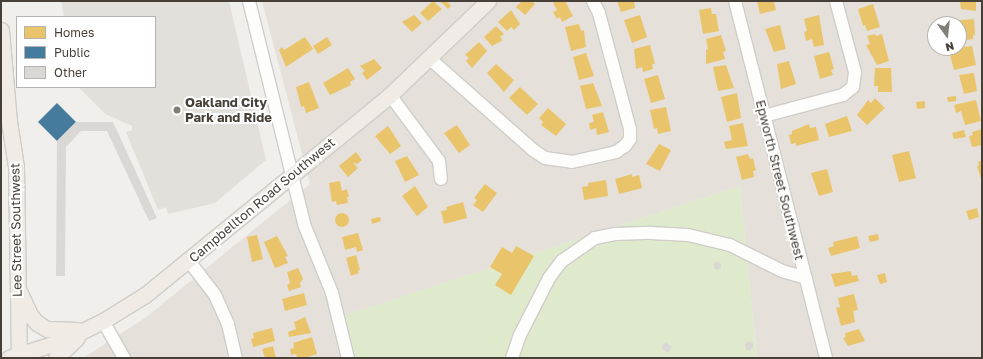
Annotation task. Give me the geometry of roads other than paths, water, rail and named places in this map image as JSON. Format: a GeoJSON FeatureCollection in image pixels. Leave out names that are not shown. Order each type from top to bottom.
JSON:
{"type":"FeatureCollection","features":[{"type":"Feature","properties":{"kind":"main road","name":"Campbellton Road Southwest"},"geometry":{"type":"LineString","coordinates":[[16,357],[62,341],[104,321],[146,295],[390,95],[488,1]]}},
{"type":"Feature","properties":{"kind":"main road","name":"Lee Street Southwest"},"geometry":{"type":"LineString","coordinates":[[1,30],[9,121],[16,167],[16,357]]}},
{"type":"Feature","properties":{"kind":"main road"},"geometry":{"type":"LineString","coordinates":[[16,281],[23,302],[37,323],[47,329],[60,331],[85,330]]}},
{"type":"Feature","properties":{"kind":"main road"},"geometry":{"type":"LineString","coordinates":[[56,358],[85,330]]}},
{"type":"Feature","properties":{"kind":"street"},"geometry":{"type":"LineString","coordinates":[[249,1],[304,224],[332,293],[348,358]]}},
{"type":"Feature","properties":{"kind":"street"},"geometry":{"type":"LineString","coordinates":[[429,58],[532,150],[545,158],[572,162],[616,152],[625,146],[630,139],[630,129],[599,13],[593,1]]}},
{"type":"Feature","properties":{"kind":"street","name":"Epworth Street Southwest"},"geometry":{"type":"LineString","coordinates":[[735,1],[826,358]]}},
{"type":"Feature","properties":{"kind":"street"},"geometry":{"type":"LineString","coordinates":[[764,116],[844,95],[853,86],[855,72],[836,1]]}},
{"type":"Feature","properties":{"kind":"street"},"geometry":{"type":"LineString","coordinates":[[390,95],[439,161],[441,179]]}},
{"type":"Feature","properties":{"kind":"street"},"geometry":{"type":"LineString","coordinates":[[512,358],[520,336],[549,278],[562,261],[595,238],[615,234],[651,232],[688,235],[730,245],[782,271],[806,278]]}},
{"type":"Feature","properties":{"kind":"street"},"geometry":{"type":"LineString","coordinates":[[189,261],[215,295],[228,324],[236,358]]}},
{"type":"Feature","properties":{"kind":"street"},"geometry":{"type":"LineString","coordinates":[[104,321],[124,358]]}},
{"type":"Feature","properties":{"kind":"place","name":"Oakland City Park and Ride"},"geometry":{"type":"Point","coordinates":[177,110]}}]}
